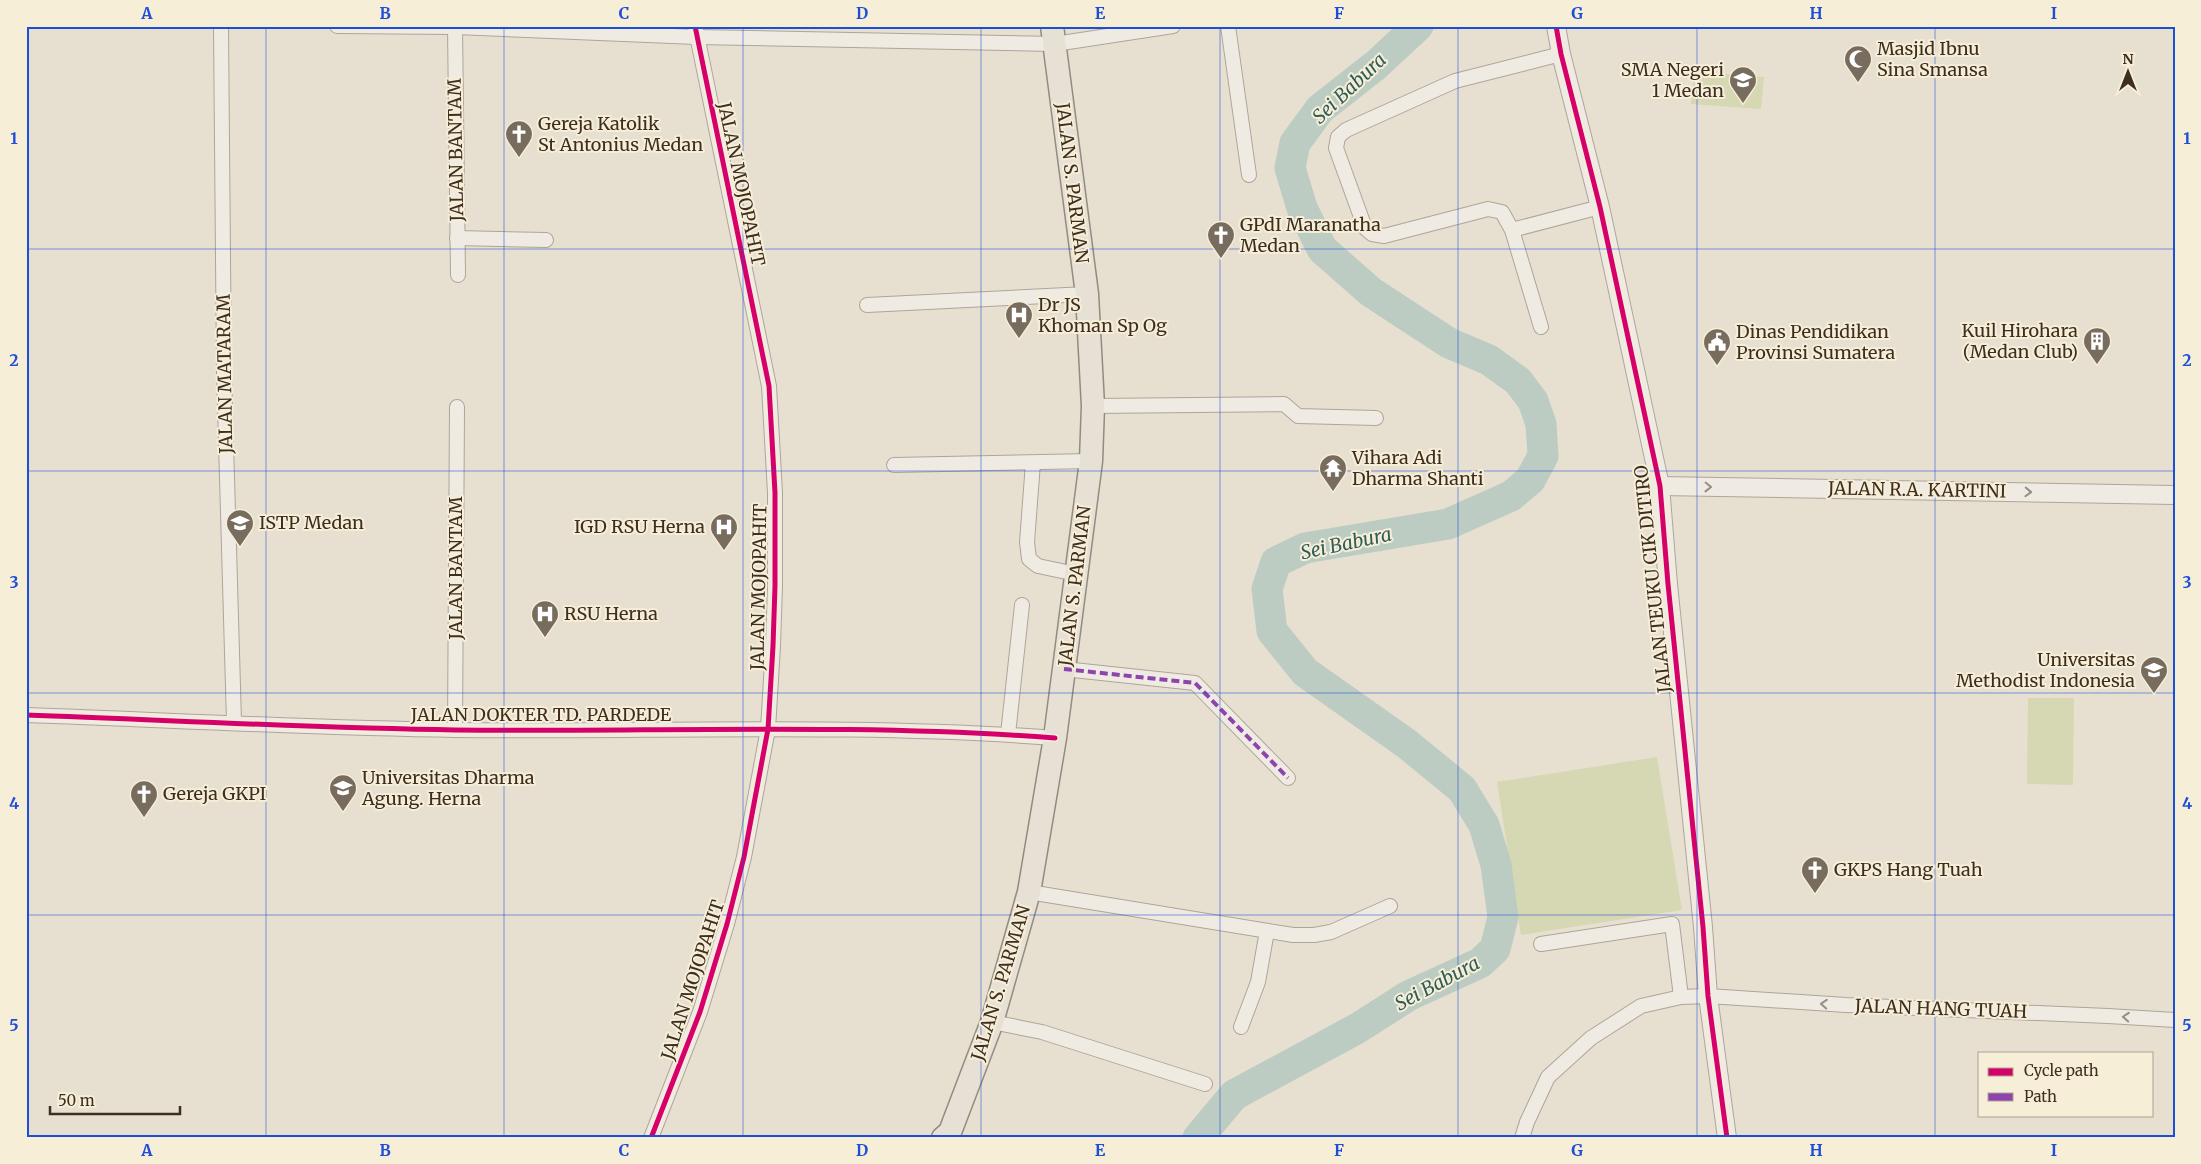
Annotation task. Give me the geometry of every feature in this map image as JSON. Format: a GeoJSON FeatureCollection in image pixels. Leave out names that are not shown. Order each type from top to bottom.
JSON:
{"type":"FeatureCollection","features":[{"type":"Feature","properties":{"kind":"main road","name":"JALAN S. PARMAN"},"geometry":{"type":"LineString","coordinates":[[948,1136],[992,1022],[1029,892],[1055,738],[1091,461],[1093,406],[1086,294],[1053,35]]}},
{"type":"Feature","properties":{"kind":"street","name":"JALAN MATARAM"},"geometry":{"type":"LineString","coordinates":[[221,26],[224,374],[234,722]]}},
{"type":"Feature","properties":{"kind":"street"},"geometry":{"type":"LineString","coordinates":[[337,26],[1053,35],[1173,26]]}},
{"type":"Feature","properties":{"kind":"street"},"geometry":{"type":"LineString","coordinates":[[1228,26],[1249,175]]}},
{"type":"Feature","properties":{"kind":"street","name":"JALAN TEUKU CIK DITIRO"},"geometry":{"type":"LineString","coordinates":[[1556,26],[1561,54],[1600,207],[1660,486],[1669,593],[1704,927],[1708,996],[1727,1138]]}},
{"type":"Feature","properties":{"kind":"street","name":"JALAN BANTAM"},"geometry":{"type":"LineString","coordinates":[[455,27],[458,275]]}},
{"type":"Feature","properties":{"kind":"street","name":"JALAN MOJOPAHIT"},"geometry":{"type":"LineString","coordinates":[[650,1138],[700,1012],[728,924],[744,857],[768,729],[775,586],[774,483],[769,386],[696,32]]}},
{"type":"Feature","properties":{"kind":"street"},"geometry":{"type":"LineString","coordinates":[[1540,327],[1512,230],[1502,212],[1488,209],[1384,236],[1372,234],[1365,228],[1336,148],[1338,138],[1346,130],[1455,81],[1561,54]]}},
{"type":"Feature","properties":{"kind":"street"},"geometry":{"type":"LineString","coordinates":[[1512,230],[1600,207]]}},
{"type":"Feature","properties":{"kind":"street"},"geometry":{"type":"LineString","coordinates":[[457,238],[546,240]]}},
{"type":"Feature","properties":{"kind":"street"},"geometry":{"type":"LineString","coordinates":[[867,305],[1086,294]]}},
{"type":"Feature","properties":{"kind":"street"},"geometry":{"type":"LineString","coordinates":[[1093,406],[1284,404],[1298,416],[1376,418]]}},
{"type":"Feature","properties":{"kind":"street","name":"JALAN BANTAM"},"geometry":{"type":"LineString","coordinates":[[455,730],[457,407]]}},
{"type":"Feature","properties":{"kind":"street"},"geometry":{"type":"LineString","coordinates":[[894,465],[1091,461]]}},
{"type":"Feature","properties":{"kind":"street"},"geometry":{"type":"LineString","coordinates":[[1033,463],[1027,542],[1029,559],[1038,566],[1076,574]]}},
{"type":"Feature","properties":{"kind":"street","name":"JALAN R.A. KARTINI"},"geometry":{"type":"LineString","coordinates":[[1660,486],[2175,494]]}},
{"type":"Feature","properties":{"kind":"street"},"geometry":{"type":"LineString","coordinates":[[1008,734],[1022,604]]}},
{"type":"Feature","properties":{"kind":"street"},"geometry":{"type":"LineString","coordinates":[[1064,669],[1195,683],[1288,778]]}},
{"type":"Feature","properties":{"kind":"street","name":"JALAN DOKTER TD. PARDEDE"},"geometry":{"type":"LineString","coordinates":[[26,715],[455,730],[768,729],[1008,734],[1055,738]]}},
{"type":"Feature","properties":{"kind":"street"},"geometry":{"type":"LineString","coordinates":[[1029,892],[1293,935],[1314,935],[1331,932],[1390,906]]}},
{"type":"Feature","properties":{"kind":"street"},"geometry":{"type":"LineString","coordinates":[[1540,944],[1672,924],[1681,998]]}},
{"type":"Feature","properties":{"kind":"street"},"geometry":{"type":"LineString","coordinates":[[1241,1027],[1258,982],[1267,931]]}},
{"type":"Feature","properties":{"kind":"street","name":"JALAN HANG TUAH"},"geometry":{"type":"LineString","coordinates":[[1522,1138],[1527,1122],[1548,1077],[1591,1038],[1641,1006],[1681,998],[1708,996],[1846,1005],[2175,1020]]}},
{"type":"Feature","properties":{"kind":"street"},"geometry":{"type":"LineString","coordinates":[[992,1022],[1042,1032],[1205,1084]]}},
{"type":"Feature","properties":{"kind":"green space"},"geometry":{"type":"Polygon","coordinates":[[[1694,71],[1764,77],[1761,109],[1691,104],[1694,71]]]}},
{"type":"Feature","properties":{"kind":"green space"},"geometry":{"type":"Polygon","coordinates":[[[2028,698],[2074,698],[2073,785],[2027,784],[2028,698]]]}},
{"type":"Feature","properties":{"kind":"green space"},"geometry":{"type":"Polygon","coordinates":[[[1657,757],[1682,910],[1521,935],[1497,782],[1657,757]]]}},
{"type":"Feature","properties":{"kind":"waterway","name":"Sei Babura"},"geometry":{"type":"LineString","coordinates":[[1198,1138],[1234,1095],[1358,1028],[1408,996],[1480,963],[1495,949],[1503,917],[1496,865],[1484,825],[1462,789],[1407,744],[1305,672],[1272,631],[1267,589],[1276,562],[1305,548],[1448,524],[1511,496],[1530,480],[1543,456],[1541,424],[1533,401],[1518,381],[1489,360],[1449,343],[1371,292],[1322,249],[1302,208],[1290,168],[1295,143],[1320,109],[1376,65],[1418,26]]}},
{"type":"Feature","properties":{"kind":"marked path"},"geometry":{"type":"LineString","coordinates":[[1064,669],[1195,683],[1288,778]]}},
{"type":"Feature","properties":{"kind":"cycle path"},"geometry":{"type":"LineString","coordinates":[[651,1138],[700,1012],[727,924],[744,857],[768,729],[773,646],[775,493],[769,386],[695,26]]}},
{"type":"Feature","properties":{"kind":"cycle path"},"geometry":{"type":"LineString","coordinates":[[1556,26],[1561,54],[1600,207],[1660,486],[1708,996],[1727,1138]]}},
{"type":"Feature","properties":{"kind":"cycle path"},"geometry":{"type":"LineString","coordinates":[[26,715],[401,729],[830,729],[980,733],[1055,738]]}},
{"type":"Feature","properties":{"kind":"place","name":"Masjid Ibnu Sina Smansa"},"geometry":{"type":"Point","coordinates":[1858,83]}},
{"type":"Feature","properties":{"kind":"place","name":"SMA Negeri 1 Medan"},"geometry":{"type":"Point","coordinates":[1743,104]}},
{"type":"Feature","properties":{"kind":"place","name":"Gereja Katolik St Antonius Medan"},"geometry":{"type":"Point","coordinates":[519,158]}},
{"type":"Feature","properties":{"kind":"place","name":"GPdI Maranatha Medan"},"geometry":{"type":"Point","coordinates":[1221,259]}},
{"type":"Feature","properties":{"kind":"place","name":"Dr JS Khoman Sp Og"},"geometry":{"type":"Point","coordinates":[1019,339]}},
{"type":"Feature","properties":{"kind":"place","name":"Kuil Hirohara (Medan Club)"},"geometry":{"type":"Point","coordinates":[2097,365]}},
{"type":"Feature","properties":{"kind":"place","name":"Dinas Pendidikan Provinsi Sumatera"},"geometry":{"type":"Point","coordinates":[1717,366]}},
{"type":"Feature","properties":{"kind":"place","name":"Vihara Adi Dharma Shanti"},"geometry":{"type":"Point","coordinates":[1333,492]}},
{"type":"Feature","properties":{"kind":"place","name":"ISTP Medan"},"geometry":{"type":"Point","coordinates":[240,547]}},
{"type":"Feature","properties":{"kind":"place","name":"IGD RSU Herna"},"geometry":{"type":"Point","coordinates":[724,551]}},
{"type":"Feature","properties":{"kind":"place","name":"RSU Herna"},"geometry":{"type":"Point","coordinates":[545,638]}},
{"type":"Feature","properties":{"kind":"place","name":"Universitas Methodist Indonesia"},"geometry":{"type":"Point","coordinates":[2154,694]}},
{"type":"Feature","properties":{"kind":"place","name":"Universitas Dharma Agung. Herna"},"geometry":{"type":"Point","coordinates":[343,812]}},
{"type":"Feature","properties":{"kind":"place","name":"Gereja GKPI"},"geometry":{"type":"Point","coordinates":[144,818]}},
{"type":"Feature","properties":{"kind":"place","name":"GKPS Hang Tuah"},"geometry":{"type":"Point","coordinates":[1815,894]}}]}
